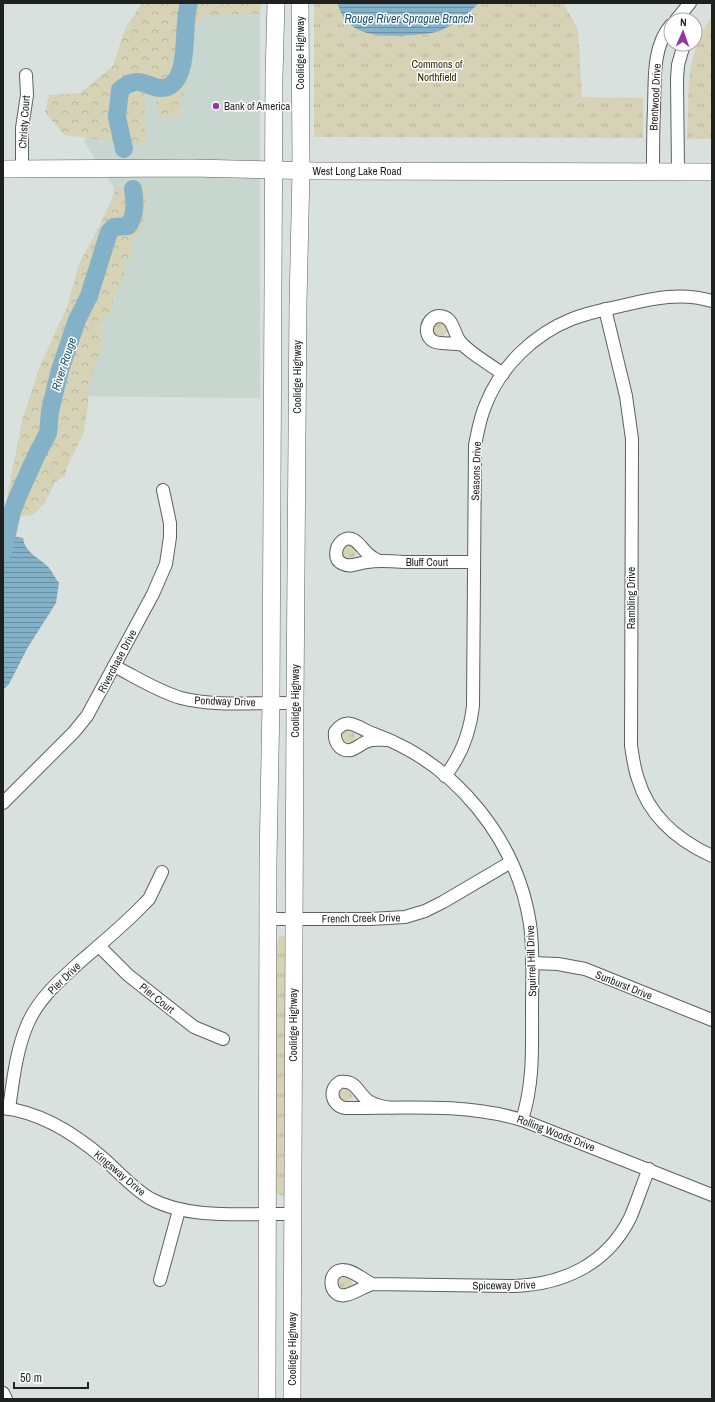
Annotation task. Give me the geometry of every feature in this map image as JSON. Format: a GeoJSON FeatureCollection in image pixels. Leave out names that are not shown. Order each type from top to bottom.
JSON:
{"type":"FeatureCollection","features":[{"type":"Feature","properties":{"kind":"main road","name":"Coolidge Highway"},"geometry":{"type":"LineString","coordinates":[[292,1399],[295,703],[298,303],[301,171],[300,3]]}},
{"type":"Feature","properties":{"kind":"main road"},"geometry":{"type":"LineString","coordinates":[[275,10],[281,14],[292,14],[297,18],[300,25]]}},
{"type":"Feature","properties":{"kind":"main road"},"geometry":{"type":"LineString","coordinates":[[267,1399],[268,860],[271,702],[275,10]]}},
{"type":"Feature","properties":{"kind":"main road","name":"West Long Lake Road"},"geometry":{"type":"LineString","coordinates":[[3,169],[192,168],[301,171],[712,172]]}},
{"type":"Feature","properties":{"kind":"main road"},"geometry":{"type":"LineString","coordinates":[[274,286],[283,299],[288,302],[298,303]]}},
{"type":"Feature","properties":{"kind":"main road"},"geometry":{"type":"LineString","coordinates":[[273,324],[280,323],[290,327],[295,330],[298,337]]}},
{"type":"Feature","properties":{"kind":"street","name":"Brentwood Drive"},"geometry":{"type":"LineString","coordinates":[[653,172],[656,68],[663,37]]}},
{"type":"Feature","properties":{"kind":"street","name":"Brentwood Drive"},"geometry":{"type":"LineString","coordinates":[[678,172],[677,79],[678,65],[682,52]]}},
{"type":"Feature","properties":{"kind":"street","name":"Christy Court"},"geometry":{"type":"LineString","coordinates":[[22,169],[22,128],[27,95],[26,75]]}},
{"type":"Feature","properties":{"kind":"street","name":"Seasons Drive"},"geometry":{"type":"LineString","coordinates":[[444,776],[458,757],[472,721],[474,693],[475,445],[479,425],[490,394],[518,355],[530,344],[548,330],[573,318],[666,296],[680,296],[712,301]]}},
{"type":"Feature","properties":{"kind":"street","name":"Rambling Drive"},"geometry":{"type":"LineString","coordinates":[[605,310],[626,396],[632,434],[631,746],[636,772],[649,805],[662,822],[682,839],[712,856]]}},
{"type":"Feature","properties":{"kind":"street"},"geometry":{"type":"LineString","coordinates":[[463,345],[503,374]]}},
{"type":"Feature","properties":{"kind":"street","name":"Riverchase Drive"},"geometry":{"type":"LineString","coordinates":[[3,803],[74,732],[82,721],[96,700],[153,594],[166,564],[170,537],[170,523],[163,490]]}},
{"type":"Feature","properties":{"kind":"street","name":"Bluff Court"},"geometry":{"type":"LineString","coordinates":[[379,561],[474,562]]}},
{"type":"Feature","properties":{"kind":"street","name":"Pondway Drive"},"geometry":{"type":"LineString","coordinates":[[114,666],[169,694],[191,700],[295,703]]}},
{"type":"Feature","properties":{"kind":"street","name":"Squirrel Hill Drive"},"geometry":{"type":"LineString","coordinates":[[388,740],[424,760],[464,793],[485,818],[499,839],[517,876],[527,908],[531,938],[532,963],[532,1075],[529,1097],[522,1120]]}},
{"type":"Feature","properties":{"kind":"street","name":"French Creek Drive"},"geometry":{"type":"LineString","coordinates":[[269,919],[377,919],[405,917],[425,911],[443,902],[511,862]]}},
{"type":"Feature","properties":{"kind":"street","name":"Pier Drive"},"geometry":{"type":"LineString","coordinates":[[6,1109],[20,1046],[28,1022],[51,990],[149,899],[162,872]]}},
{"type":"Feature","properties":{"kind":"street","name":"Pier Court"},"geometry":{"type":"LineString","coordinates":[[99,946],[128,974],[194,1027],[223,1039]]}},
{"type":"Feature","properties":{"kind":"street","name":"Sunburst Drive"},"geometry":{"type":"LineString","coordinates":[[532,963],[558,964],[585,969],[712,1020]]}},
{"type":"Feature","properties":{"kind":"street","name":"Rolling Woods Drive"},"geometry":{"type":"LineString","coordinates":[[392,1108],[477,1110],[522,1120],[712,1195]]}},
{"type":"Feature","properties":{"kind":"street","name":"Kingsway Drive"},"geometry":{"type":"LineString","coordinates":[[6,1109],[42,1119],[71,1134],[103,1158],[140,1192],[166,1206],[179,1210],[208,1214],[292,1214]]}},
{"type":"Feature","properties":{"kind":"street","name":"Spiceway Drive"},"geometry":{"type":"LineString","coordinates":[[372,1284],[528,1286],[543,1284],[569,1276],[600,1257],[617,1238],[630,1218],[649,1169]]}},
{"type":"Feature","properties":{"kind":"street"},"geometry":{"type":"LineString","coordinates":[[160,1280],[179,1210]]}},
{"type":"Feature","properties":{"kind":"street"},"geometry":{"type":"LineString","coordinates":[[3,1393],[6,1399]]}},
{"type":"Feature","properties":{"kind":"shaded area"},"geometry":{"type":"Polygon","coordinates":[[[148,3],[260,3],[260,398],[53,396],[109,232],[114,187],[84,142],[148,3]]]}},
{"type":"Feature","properties":{"kind":"green space"},"geometry":{"type":"Polygon","coordinates":[[[142,3],[261,3],[260,14],[208,15],[198,20],[194,32],[179,117],[165,119],[158,111],[156,99],[146,94],[144,122],[147,145],[64,135],[45,112],[49,95],[80,93],[113,66],[125,29],[142,3]]]}},
{"type":"Feature","properties":{"kind":"green space","name":"Commons of Northfield"},"geometry":{"type":"Polygon","coordinates":[[[314,3],[563,3],[578,29],[582,97],[643,98],[643,138],[314,137],[314,3]]]}},
{"type":"Feature","properties":{"kind":"green space"},"geometry":{"type":"Polygon","coordinates":[[[712,15],[712,139],[687,139],[689,77],[695,52],[703,52],[703,31],[712,15]]]}},
{"type":"Feature","properties":{"kind":"green space"},"geometry":{"type":"Polygon","coordinates":[[[117,188],[147,188],[143,224],[132,243],[131,259],[125,260],[124,273],[113,300],[112,315],[105,316],[101,325],[104,338],[88,388],[88,406],[84,432],[67,467],[65,476],[56,481],[44,504],[33,515],[5,515],[8,492],[23,417],[40,366],[67,307],[79,264],[98,229],[117,188]]]}},
{"type":"Feature","properties":{"kind":"green space"},"geometry":{"type":"Polygon","coordinates":[[[437,322],[443,322],[447,326],[447,332],[443,336],[437,336],[433,332],[433,326],[437,322]]]}},
{"type":"Feature","properties":{"kind":"green space"},"geometry":{"type":"Polygon","coordinates":[[[346,545],[352,545],[356,549],[356,555],[352,559],[346,559],[342,555],[342,549],[346,545]]]}},
{"type":"Feature","properties":{"kind":"green space"},"geometry":{"type":"Polygon","coordinates":[[[345,729],[351,729],[355,733],[355,739],[351,743],[345,743],[341,739],[341,733],[345,729]]]}},
{"type":"Feature","properties":{"kind":"green space"},"geometry":{"type":"Polygon","coordinates":[[[283,936],[287,940],[286,1189],[284,1196],[279,1195],[275,1191],[277,944],[279,937],[283,936]]]}},
{"type":"Feature","properties":{"kind":"green space"},"geometry":{"type":"Polygon","coordinates":[[[342,1088],[348,1088],[352,1092],[352,1098],[348,1102],[342,1102],[338,1098],[338,1092],[342,1088]]]}},
{"type":"Feature","properties":{"kind":"green space"},"geometry":{"type":"Polygon","coordinates":[[[342,1276],[348,1276],[352,1280],[352,1286],[348,1290],[342,1290],[338,1286],[338,1280],[342,1276]]]}},
{"type":"Feature","properties":{"kind":"water","name":"Rouge River Sprague Branch"},"geometry":{"type":"Polygon","coordinates":[[[338,3],[479,3],[447,28],[439,31],[424,34],[390,36],[367,33],[357,29],[342,15],[338,3]]]}},
{"type":"Feature","properties":{"kind":"water"},"geometry":{"type":"Polygon","coordinates":[[[3,535],[23,538],[24,543],[30,552],[50,569],[59,583],[56,603],[28,647],[9,684],[3,690],[3,535]]]}},
{"type":"Feature","properties":{"kind":"waterway","name":"River Rouge"},"geometry":{"type":"LineString","coordinates":[[124,149],[117,117],[120,90],[128,84],[135,82],[165,88],[177,79],[181,70],[183,59],[189,3]]}},
{"type":"Feature","properties":{"kind":"waterway","name":"River Rouge"},"geometry":{"type":"LineString","coordinates":[[3,552],[12,512],[18,496],[48,433],[50,411],[60,370],[77,320],[89,296],[109,232],[114,227],[128,226],[131,222],[134,213],[133,189]]}},
{"type":"Feature","properties":{"kind":"place","name":"Bank of America"},"geometry":{"type":"Point","coordinates":[216,106]}}]}
